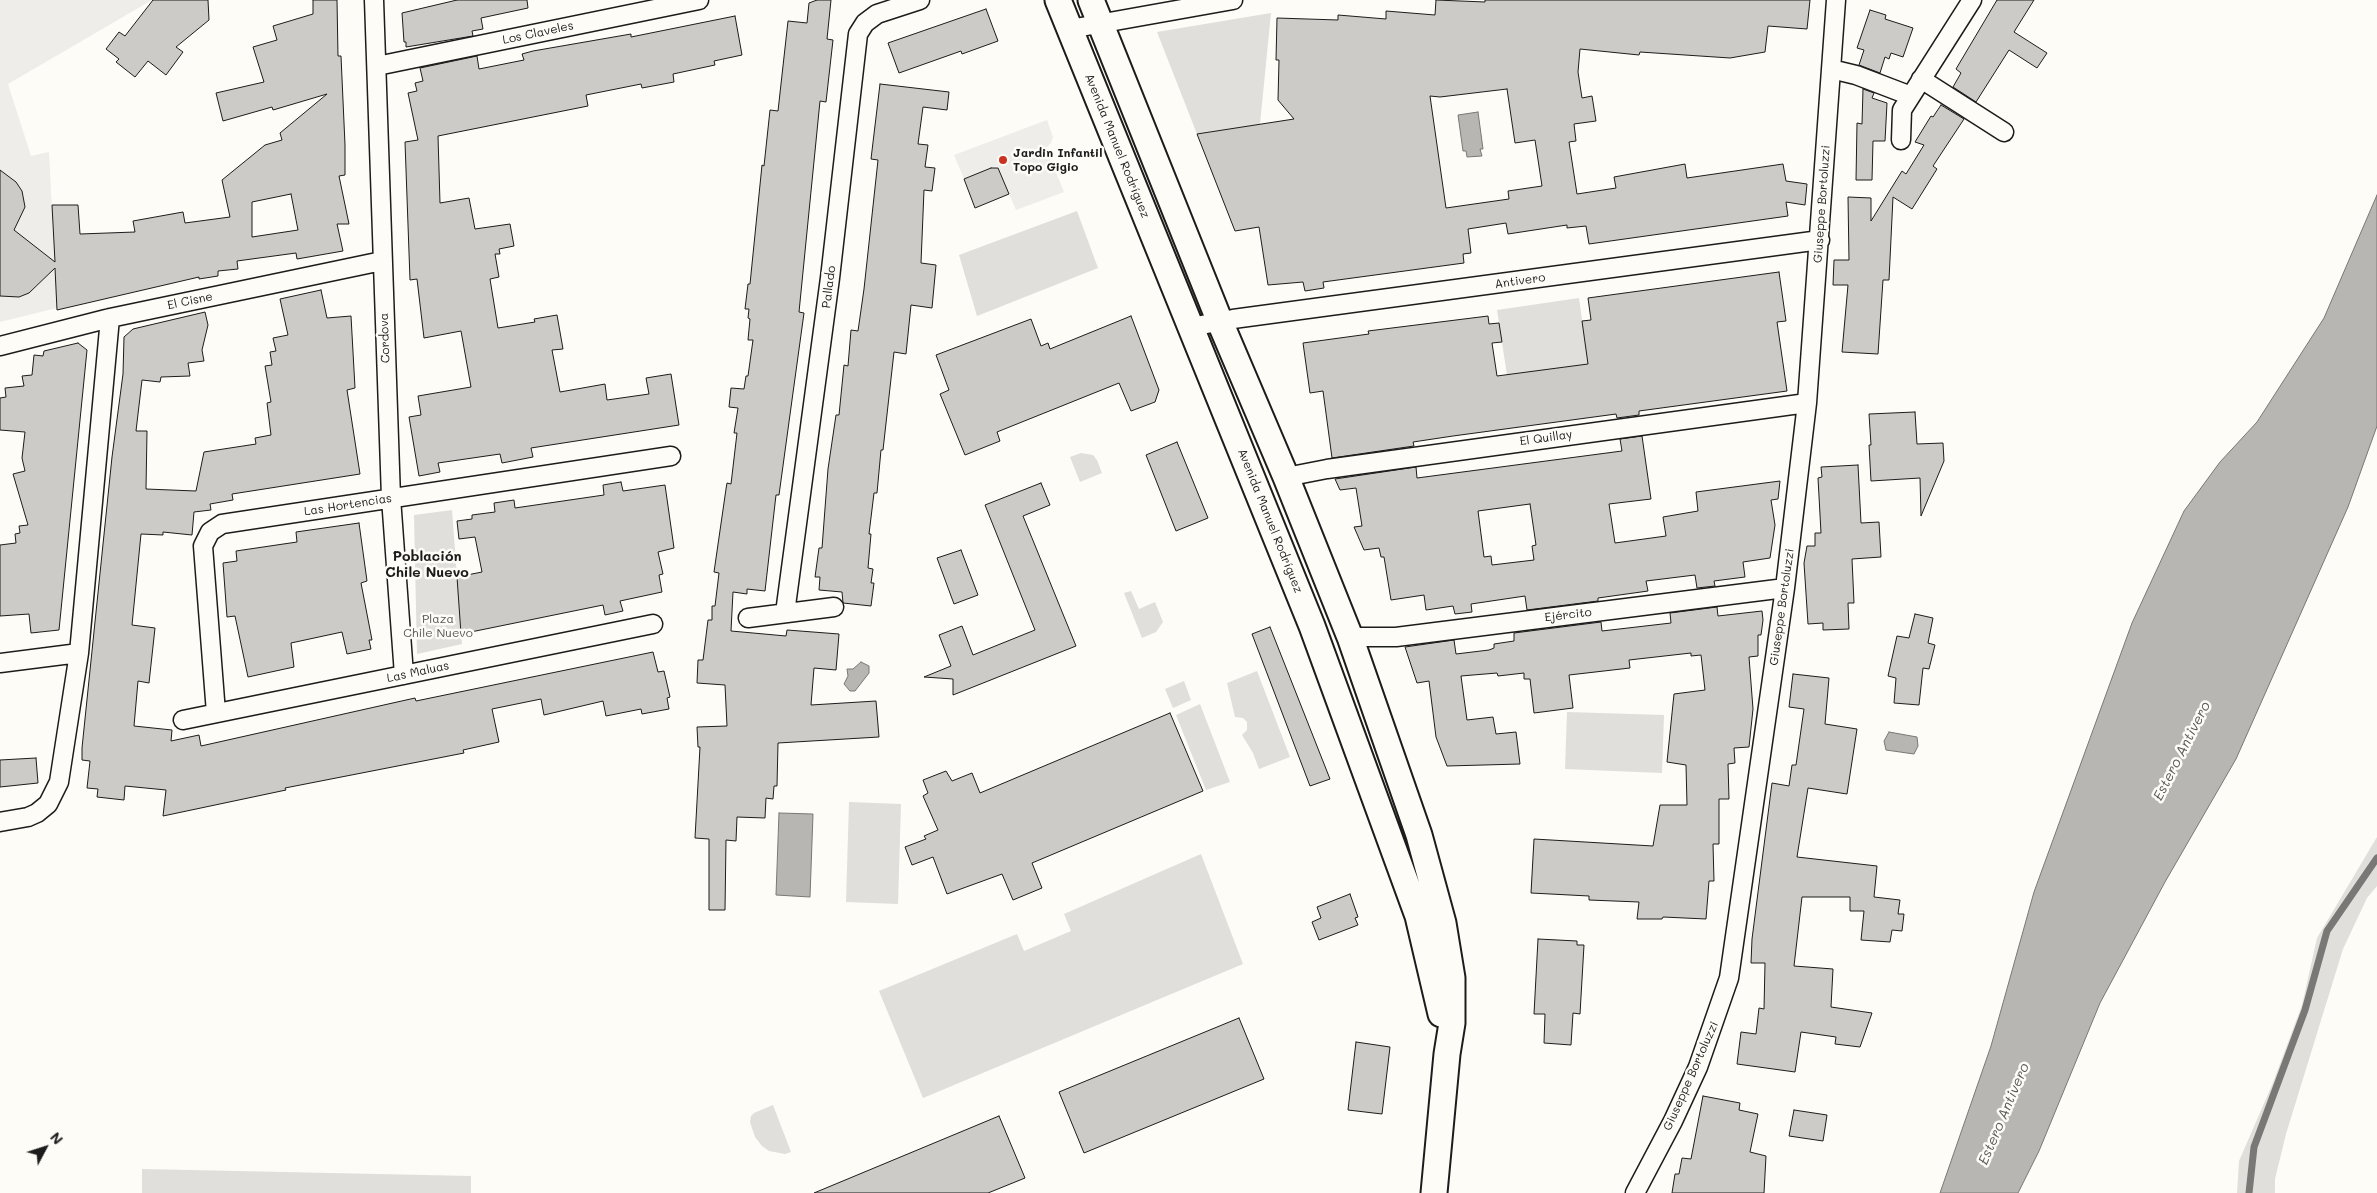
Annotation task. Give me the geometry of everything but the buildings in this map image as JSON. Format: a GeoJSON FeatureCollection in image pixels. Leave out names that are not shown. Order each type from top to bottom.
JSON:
{"type":"FeatureCollection","features":[{"type":"Feature","properties":{"kind":"main road","name":"Avenida Manuel Rodríguez"},"geometry":{"type":"LineString","coordinates":[[1058,0],[1312,626],[1418,916],[1438,995],[1447,1054]]}},
{"type":"Feature","properties":{"kind":"main road","name":"Avenida Manuel Rodríguez"},"geometry":{"type":"LineString","coordinates":[[1091,0],[1220,322],[1286,477],[1350,637],[1419,835],[1450,955],[1453,993],[1452,1023],[1447,1054],[1434,1193]]}},
{"type":"Feature","properties":{"kind":"main road"},"geometry":{"type":"LineString","coordinates":[[1150,226],[1178,215]]}},
{"type":"Feature","properties":{"kind":"main road"},"geometry":{"type":"LineString","coordinates":[[1267,513],[1295,501]]}},
{"type":"Feature","properties":{"kind":"street","name":"Cordova"},"geometry":{"type":"LineString","coordinates":[[374,0],[391,498],[404,675]]}},
{"type":"Feature","properties":{"kind":"street","name":"Los Claveles"},"geometry":{"type":"LineString","coordinates":[[377,66],[698,0]]}},
{"type":"Feature","properties":{"kind":"street","name":"Pallado"},"geometry":{"type":"LineString","coordinates":[[785,613],[830,278],[858,34],[865,23],[877,14],[920,0]]}},
{"type":"Feature","properties":{"kind":"street"},"geometry":{"type":"LineString","coordinates":[[1070,29],[1234,0]]}},
{"type":"Feature","properties":{"kind":"street","name":"Giuseppe Bortoluzzi"},"geometry":{"type":"LineString","coordinates":[[1635,1193],[1673,1121],[1698,1067],[1729,978],[1785,588],[1807,403],[1836,0]]}},
{"type":"Feature","properties":{"kind":"street"},"geometry":{"type":"LineString","coordinates":[[1901,140],[1902,110],[1972,0]]}},
{"type":"Feature","properties":{"kind":"street"},"geometry":{"type":"LineString","coordinates":[[1831,69],[1856,75],[1911,96]]}},
{"type":"Feature","properties":{"kind":"street"},"geometry":{"type":"LineString","coordinates":[[1922,79],[2004,132]]}},
{"type":"Feature","properties":{"kind":"street","name":"Antivero"},"geometry":{"type":"LineString","coordinates":[[1191,326],[1820,240]]}},
{"type":"Feature","properties":{"kind":"street","name":"El Cisne"},"geometry":{"type":"LineString","coordinates":[[0,346],[110,318],[382,261]]}},
{"type":"Feature","properties":{"kind":"street"},"geometry":{"type":"LineString","coordinates":[[0,822],[28,817],[48,804],[59,782],[79,653],[110,318]]}},
{"type":"Feature","properties":{"kind":"street","name":"El Quillay"},"geometry":{"type":"LineString","coordinates":[[1286,477],[1327,468],[1807,403]]}},
{"type":"Feature","properties":{"kind":"street","name":"Las Hortencias"},"geometry":{"type":"LineString","coordinates":[[216,713],[203,546],[210,532],[222,524],[671,456]]}},
{"type":"Feature","properties":{"kind":"street","name":"Ejército"},"geometry":{"type":"LineString","coordinates":[[1350,637],[1396,637],[1785,588]]}},
{"type":"Feature","properties":{"kind":"street"},"geometry":{"type":"LineString","coordinates":[[748,618],[834,607]]}},
{"type":"Feature","properties":{"kind":"street","name":"Las Maluas"},"geometry":{"type":"LineString","coordinates":[[183,720],[652,624]]}},
{"type":"Feature","properties":{"kind":"street"},"geometry":{"type":"LineString","coordinates":[[0,663],[79,653]]}},
{"type":"Feature","properties":{"kind":"shaded area"},"geometry":{"type":"Polygon","coordinates":[[[0,0],[152,0],[8,84],[31,156],[49,152],[57,308],[0,322],[0,0]]]}},
{"type":"Feature","properties":{"kind":"shaded area","name":"Jardin Infantil Topo Gigio"},"geometry":{"type":"Polygon","coordinates":[[[1047,120],[1053,137],[1051,143],[1046,148],[1064,192],[1016,210],[997,166],[964,179],[954,155],[1047,120]]]}},
{"type":"Feature","properties":{"kind":"green space"},"geometry":{"type":"Polygon","coordinates":[[[1271,13],[1260,124],[1197,134],[1157,32],[1271,13]]]}},
{"type":"Feature","properties":{"kind":"green space"},"geometry":{"type":"Polygon","coordinates":[[[1077,211],[1098,268],[977,316],[959,255],[1077,211]]]}},
{"type":"Feature","properties":{"kind":"green space"},"geometry":{"type":"Polygon","coordinates":[[[1579,298],[1588,364],[1507,375],[1497,310],[1579,298]]]}},
{"type":"Feature","properties":{"kind":"green space"},"geometry":{"type":"Polygon","coordinates":[[[1081,453],[1093,455],[1102,473],[1080,482],[1070,457],[1081,453]]]}},
{"type":"Feature","properties":{"kind":"green space","name":"Plaza Chile Nuevo"},"geometry":{"type":"Polygon","coordinates":[[[452,510],[462,644],[417,654],[414,515],[452,510]]]}},
{"type":"Feature","properties":{"kind":"green space"},"geometry":{"type":"Polygon","coordinates":[[[1131,591],[1139,609],[1155,602],[1163,622],[1156,632],[1142,638],[1124,593],[1131,591]]]}},
{"type":"Feature","properties":{"kind":"green space"},"geometry":{"type":"Polygon","coordinates":[[[1257,671],[1290,757],[1259,769],[1253,753],[1242,735],[1247,730],[1247,722],[1243,718],[1235,717],[1227,683],[1257,671]]]}},
{"type":"Feature","properties":{"kind":"green space"},"geometry":{"type":"Polygon","coordinates":[[[1184,681],[1191,700],[1173,708],[1165,689],[1184,681]]]}},
{"type":"Feature","properties":{"kind":"green space"},"geometry":{"type":"Polygon","coordinates":[[[1200,704],[1230,782],[1206,790],[1176,715],[1200,704]]]}},
{"type":"Feature","properties":{"kind":"green space"},"geometry":{"type":"Polygon","coordinates":[[[1567,712],[1664,715],[1662,773],[1565,769],[1567,712]]]}},
{"type":"Feature","properties":{"kind":"green space"},"geometry":{"type":"Polygon","coordinates":[[[849,802],[901,804],[898,904],[846,902],[849,802]]]}},
{"type":"Feature","properties":{"kind":"green space"},"geometry":{"type":"Polygon","coordinates":[[[2377,837],[2377,886],[2367,898],[2343,949],[2286,1134],[2275,1179],[2275,1193],[2237,1193],[2239,1161],[2272,1085],[2302,1005],[2317,938],[2377,837]]]}},
{"type":"Feature","properties":{"kind":"green space"},"geometry":{"type":"Polygon","coordinates":[[[1201,854],[1243,964],[923,1098],[879,991],[1017,934],[1024,951],[1071,931],[1064,914],[1201,854]]]}},
{"type":"Feature","properties":{"kind":"green space"},"geometry":{"type":"Polygon","coordinates":[[[773,1105],[791,1152],[785,1154],[769,1151],[762,1146],[755,1137],[750,1122],[751,1116],[754,1113],[773,1105]]]}},
{"type":"Feature","properties":{"kind":"green space"},"geometry":{"type":"Polygon","coordinates":[[[142,1169],[471,1176],[471,1193],[142,1193],[142,1169]]]}},
{"type":"Feature","properties":{"kind":"water"},"geometry":{"type":"Polygon","coordinates":[[[1478,112],[1483,149],[1480,149],[1482,156],[1467,157],[1466,151],[1463,151],[1458,115],[1478,112]]]}},
{"type":"Feature","properties":{"kind":"water","name":"Estero Antivero"},"geometry":{"type":"Polygon","coordinates":[[[2377,195],[2377,426],[2348,507],[2236,759],[2165,882],[2100,1003],[2039,1151],[2018,1193],[1940,1193],[1991,1046],[2034,892],[2132,623],[2184,511],[2220,462],[2257,422],[2324,318],[2377,195]]]}},
{"type":"Feature","properties":{"kind":"water"},"geometry":{"type":"Polygon","coordinates":[[[861,662],[869,666],[869,673],[855,691],[850,691],[844,684],[848,676],[847,669],[853,669],[861,662]]]}},
{"type":"Feature","properties":{"kind":"water"},"geometry":{"type":"Polygon","coordinates":[[[1889,732],[1917,737],[1918,746],[1914,754],[1886,750],[1884,741],[1889,732]]]}},
{"type":"Feature","properties":{"kind":"water"},"geometry":{"type":"Polygon","coordinates":[[[779,813],[813,814],[810,897],[776,895],[779,813]]]}},
{"type":"Feature","properties":{"kind":"waterway"},"geometry":{"type":"LineString","coordinates":[[2249,1193],[2254,1147],[2305,1010],[2327,931],[2377,858]]}},
{"type":"Feature","properties":{"kind":"place","name":"Jardin Infantil Topo Gigio"},"geometry":{"type":"Point","coordinates":[1003,160]}},
{"type":"Feature","properties":{"kind":"district","name":"Población Chile Nuevo"},"geometry":{"type":"Point","coordinates":[427,566]}}]}
